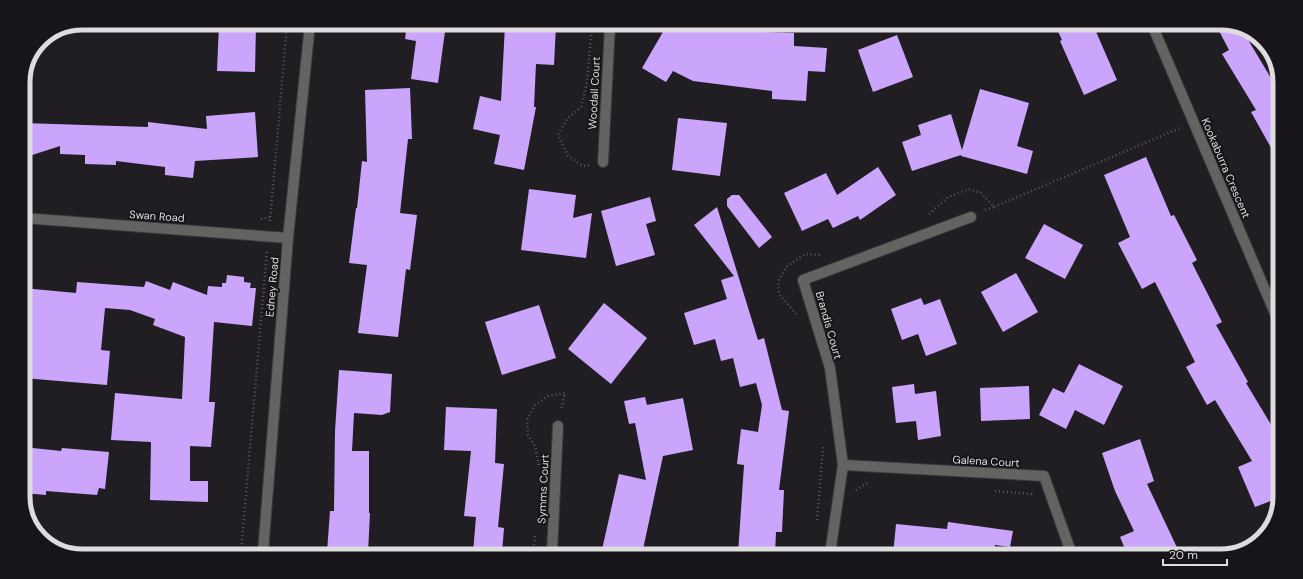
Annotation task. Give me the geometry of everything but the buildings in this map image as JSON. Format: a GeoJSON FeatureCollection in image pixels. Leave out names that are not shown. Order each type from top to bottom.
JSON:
{"type":"FeatureCollection","features":[{"type":"Feature","properties":{"kind":"street","name":"Edney Road"},"geometry":{"type":"LineString","coordinates":[[263,549],[288,238],[309,30]]}},
{"type":"Feature","properties":{"kind":"street","name":"Woodall Court"},"geometry":{"type":"LineString","coordinates":[[603,162],[610,30]]}},
{"type":"Feature","properties":{"kind":"street","name":"Kookaburra Crescent"},"geometry":{"type":"LineString","coordinates":[[1154,30],[1273,306]]}},
{"type":"Feature","properties":{"kind":"street","name":"Brandis Court"},"geometry":{"type":"LineString","coordinates":[[831,549],[843,465],[830,368],[803,280],[971,217]]}},
{"type":"Feature","properties":{"kind":"street","name":"Swan Road"},"geometry":{"type":"LineString","coordinates":[[30,219],[288,238]]}},
{"type":"Feature","properties":{"kind":"street","name":"Symms Court"},"geometry":{"type":"LineString","coordinates":[[552,549],[558,426]]}},
{"type":"Feature","properties":{"kind":"street","name":"Galena Court"},"geometry":{"type":"LineString","coordinates":[[843,465],[1044,476],[1070,549]]}},
{"type":"Feature","properties":{"kind":"path"},"geometry":{"type":"LineString","coordinates":[[241,549],[286,30]]}},
{"type":"Feature","properties":{"kind":"path"},"geometry":{"type":"LineString","coordinates":[[592,30],[587,82],[581,107],[567,119],[558,135],[568,156],[583,166],[603,162]]}},
{"type":"Feature","properties":{"kind":"path"},"geometry":{"type":"LineString","coordinates":[[925,217],[948,197],[969,189],[981,192],[994,206],[1193,122]]}},
{"type":"Feature","properties":{"kind":"path"},"geometry":{"type":"LineString","coordinates":[[798,316],[779,294],[778,282],[786,267],[805,254],[828,255]]}},
{"type":"Feature","properties":{"kind":"path"},"geometry":{"type":"LineString","coordinates":[[817,523],[823,446]]}},
{"type":"Feature","properties":{"kind":"path"},"geometry":{"type":"LineString","coordinates":[[854,492],[868,483]]}},
{"type":"Feature","properties":{"kind":"path"},"geometry":{"type":"LineString","coordinates":[[994,491],[1031,494],[1035,498]]}},
{"type":"Feature","properties":{"kind":"path"},"geometry":{"type":"LineString","coordinates":[[818,515],[835,516]]}}]}
